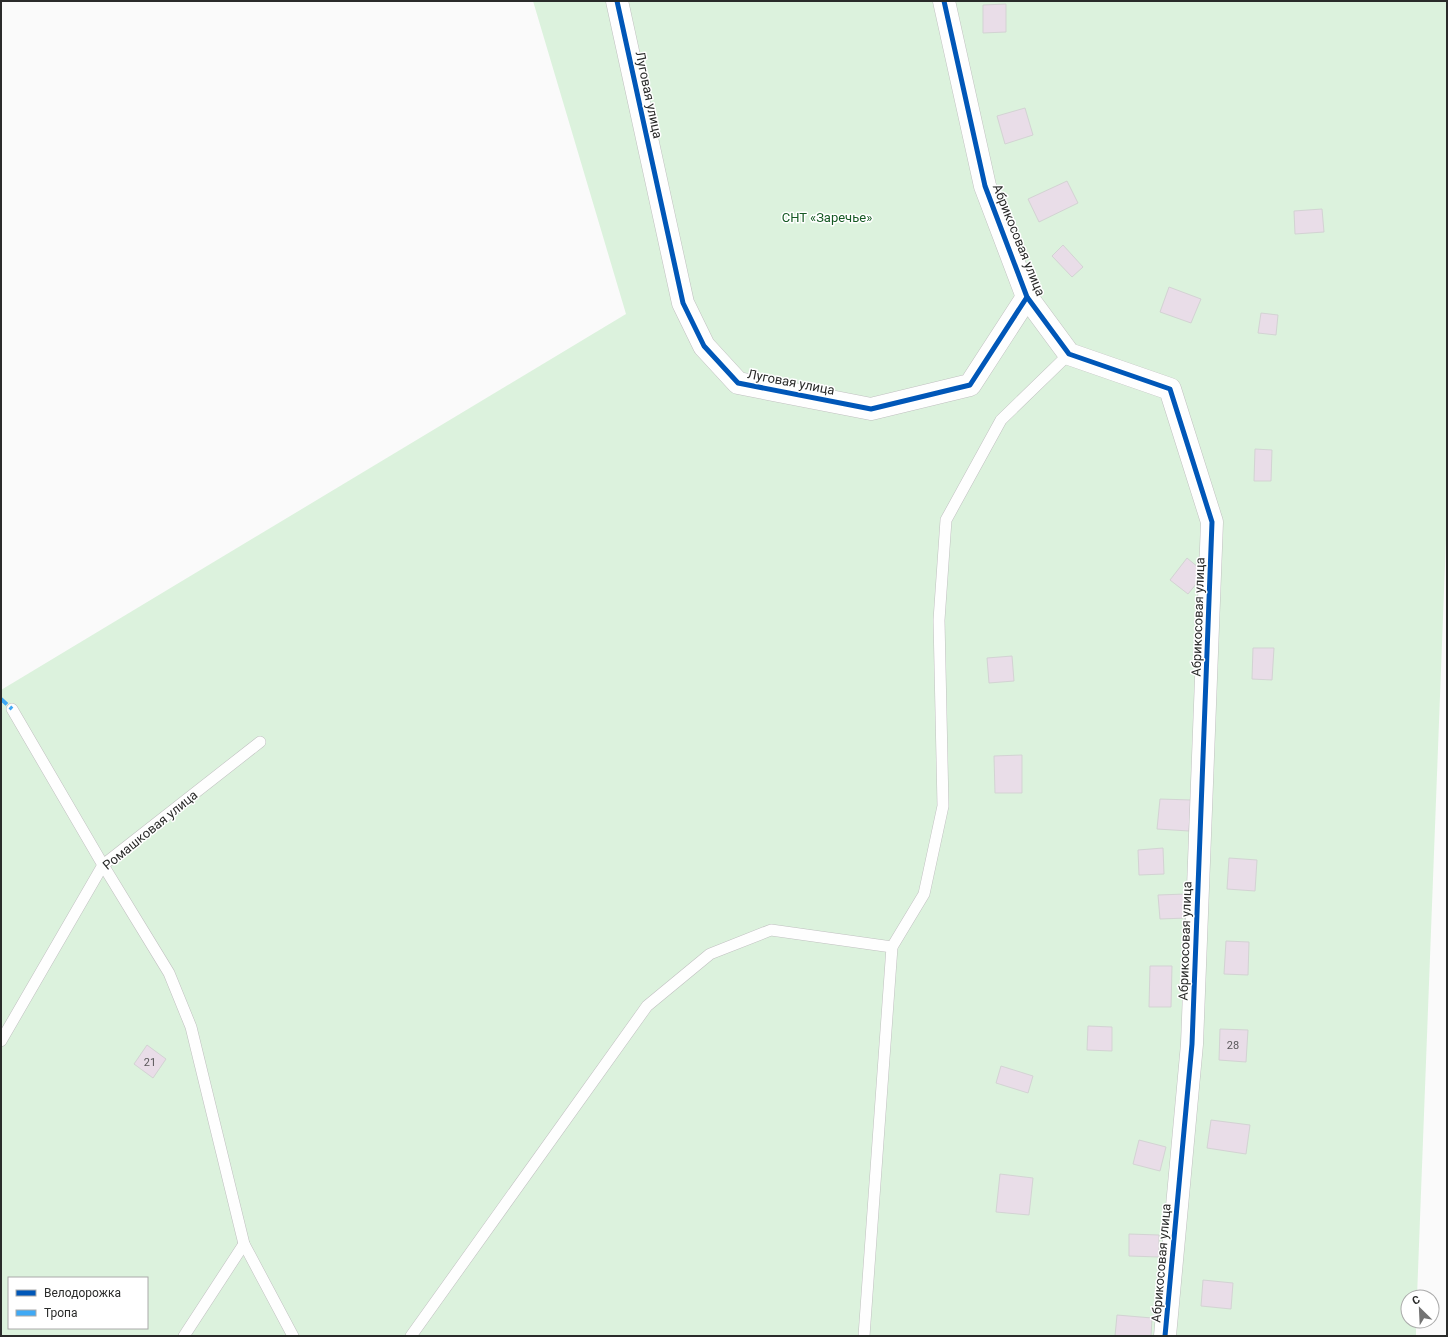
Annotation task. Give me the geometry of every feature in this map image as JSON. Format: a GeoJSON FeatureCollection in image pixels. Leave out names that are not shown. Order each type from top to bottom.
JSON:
{"type":"FeatureCollection","features":[{"type":"Feature","properties":{"kind":"street","name":"Луговая улица"},"geometry":{"type":"LineString","coordinates":[[617,1],[683,302],[704,346],[738,383],[871,409],[970,385],[1027,297]]}},
{"type":"Feature","properties":{"kind":"street","name":"Абрикосовая улица"},"geometry":{"type":"LineString","coordinates":[[944,1],[985,186],[1027,297],[1069,354],[1170,389],[1212,522],[1192,1044],[1165,1336]]}},
{"type":"Feature","properties":{"kind":"lane"},"geometry":{"type":"LineString","coordinates":[[864,1336],[892,947],[924,894],[943,806],[939,620],[946,520],[1001,420],[1069,354]]}},
{"type":"Feature","properties":{"kind":"lane"},"geometry":{"type":"LineString","coordinates":[[12,709],[103,865],[169,973],[191,1027],[244,1244],[294,1336]]}},
{"type":"Feature","properties":{"kind":"lane","name":"Ромашковая улица"},"geometry":{"type":"LineString","coordinates":[[1,1041],[103,865],[260,742]]}},
{"type":"Feature","properties":{"kind":"lane"},"geometry":{"type":"LineString","coordinates":[[410,1336],[647,1006],[710,954],[771,930],[892,947]]}},
{"type":"Feature","properties":{"kind":"lane"},"geometry":{"type":"LineString","coordinates":[[184,1336],[244,1244]]}},
{"type":"Feature","properties":{"kind":"green space","name":"СНТ «Заречье»"},"geometry":{"type":"Polygon","coordinates":[[[533,1],[1447,1],[1447,513],[1417,1289],[1400,1289],[1400,1329],[1416,1329],[1416,1336],[1,1336],[1,690],[626,314],[533,1]]]}},
{"type":"Feature","properties":{"kind":"building"},"geometry":{"type":"Polygon","coordinates":[[[1006,4],[1006,32],[983,33],[983,5],[1006,4]]]}},
{"type":"Feature","properties":{"kind":"building"},"geometry":{"type":"Polygon","coordinates":[[[1025,108],[1033,135],[1005,144],[997,116],[1025,108]]]}},
{"type":"Feature","properties":{"kind":"building"},"geometry":{"type":"Polygon","coordinates":[[[1067,181],[1078,203],[1039,222],[1028,199],[1067,181]]]}},
{"type":"Feature","properties":{"kind":"building"},"geometry":{"type":"Polygon","coordinates":[[[1322,209],[1324,232],[1295,234],[1294,211],[1322,209]]]}},
{"type":"Feature","properties":{"kind":"building"},"geometry":{"type":"Polygon","coordinates":[[[1063,245],[1083,267],[1072,277],[1052,256],[1063,245]]]}},
{"type":"Feature","properties":{"kind":"building"},"geometry":{"type":"Polygon","coordinates":[[[1169,287],[1201,299],[1191,323],[1160,312],[1169,287]]]}},
{"type":"Feature","properties":{"kind":"building"},"geometry":{"type":"Polygon","coordinates":[[[1261,313],[1278,315],[1276,335],[1258,333],[1261,313]]]}},
{"type":"Feature","properties":{"kind":"building"},"geometry":{"type":"Polygon","coordinates":[[[1255,449],[1272,450],[1271,481],[1254,481],[1255,449]]]}},
{"type":"Feature","properties":{"kind":"building"},"geometry":{"type":"Polygon","coordinates":[[[1187,558],[1205,573],[1188,594],[1170,580],[1187,558]]]}},
{"type":"Feature","properties":{"kind":"building"},"geometry":{"type":"Polygon","coordinates":[[[1253,648],[1274,648],[1272,680],[1252,679],[1253,648]]]}},
{"type":"Feature","properties":{"kind":"building"},"geometry":{"type":"Polygon","coordinates":[[[1012,656],[1014,681],[989,683],[987,658],[1012,656]]]}},
{"type":"Feature","properties":{"kind":"building"},"geometry":{"type":"Polygon","coordinates":[[[1022,755],[1022,793],[995,793],[994,756],[1022,755]]]}},
{"type":"Feature","properties":{"kind":"building"},"geometry":{"type":"Polygon","coordinates":[[[1160,799],[1191,800],[1189,831],[1157,829],[1160,799]]]}},
{"type":"Feature","properties":{"kind":"building"},"geometry":{"type":"Polygon","coordinates":[[[1163,848],[1164,874],[1139,875],[1138,850],[1163,848]]]}},
{"type":"Feature","properties":{"kind":"building"},"geometry":{"type":"Polygon","coordinates":[[[1229,858],[1257,860],[1255,891],[1227,889],[1229,858]]]}},
{"type":"Feature","properties":{"kind":"building"},"geometry":{"type":"Polygon","coordinates":[[[1186,894],[1187,918],[1160,919],[1158,895],[1186,894]]]}},
{"type":"Feature","properties":{"kind":"building"},"geometry":{"type":"Polygon","coordinates":[[[1226,941],[1249,942],[1248,975],[1224,974],[1226,941]]]}},
{"type":"Feature","properties":{"kind":"building"},"geometry":{"type":"Polygon","coordinates":[[[1150,966],[1172,966],[1171,1007],[1149,1007],[1150,966]]]}},
{"type":"Feature","properties":{"kind":"building"},"geometry":{"type":"Polygon","coordinates":[[[1088,1026],[1112,1027],[1112,1051],[1087,1050],[1088,1026]]]}},
{"type":"Feature","properties":{"kind":"building"},"geometry":{"type":"Polygon","coordinates":[[[1220,1029],[1248,1030],[1246,1062],[1219,1060],[1220,1029]]]}},
{"type":"Feature","properties":{"kind":"building"},"geometry":{"type":"Polygon","coordinates":[[[147,1045],[166,1059],[153,1078],[134,1064],[147,1045]]]}},
{"type":"Feature","properties":{"kind":"building"},"geometry":{"type":"Polygon","coordinates":[[[1001,1066],[1033,1076],[1028,1093],[996,1083],[1001,1066]]]}},
{"type":"Feature","properties":{"kind":"building"},"geometry":{"type":"Polygon","coordinates":[[[1211,1120],[1250,1125],[1246,1154],[1207,1148],[1211,1120]]]}},
{"type":"Feature","properties":{"kind":"building"},"geometry":{"type":"Polygon","coordinates":[[[1139,1140],[1166,1147],[1160,1171],[1133,1164],[1139,1140]]]}},
{"type":"Feature","properties":{"kind":"building"},"geometry":{"type":"Polygon","coordinates":[[[1000,1174],[1033,1178],[1029,1215],[996,1212],[1000,1174]]]}},
{"type":"Feature","properties":{"kind":"building"},"geometry":{"type":"Polygon","coordinates":[[[1129,1234],[1159,1235],[1159,1257],[1129,1256],[1129,1234]]]}},
{"type":"Feature","properties":{"kind":"building"},"geometry":{"type":"Polygon","coordinates":[[[1203,1280],[1233,1283],[1231,1309],[1201,1306],[1203,1280]]]}},
{"type":"Feature","properties":{"kind":"building"},"geometry":{"type":"Polygon","coordinates":[[[1117,1315],[1152,1318],[1151,1336],[1115,1336],[1117,1315]]]}},
{"type":"Feature","properties":{"kind":"marked path"},"geometry":{"type":"LineString","coordinates":[[1,699],[12,709]]}},
{"type":"Feature","properties":{"kind":"cycle path"},"geometry":{"type":"LineString","coordinates":[[617,1],[683,303],[704,346],[738,383],[871,409],[970,385],[1027,297]]}},
{"type":"Feature","properties":{"kind":"cycle path"},"geometry":{"type":"LineString","coordinates":[[944,1],[985,186],[1027,297],[1069,354],[1170,389],[1212,522],[1192,1044],[1165,1336]]}}]}
